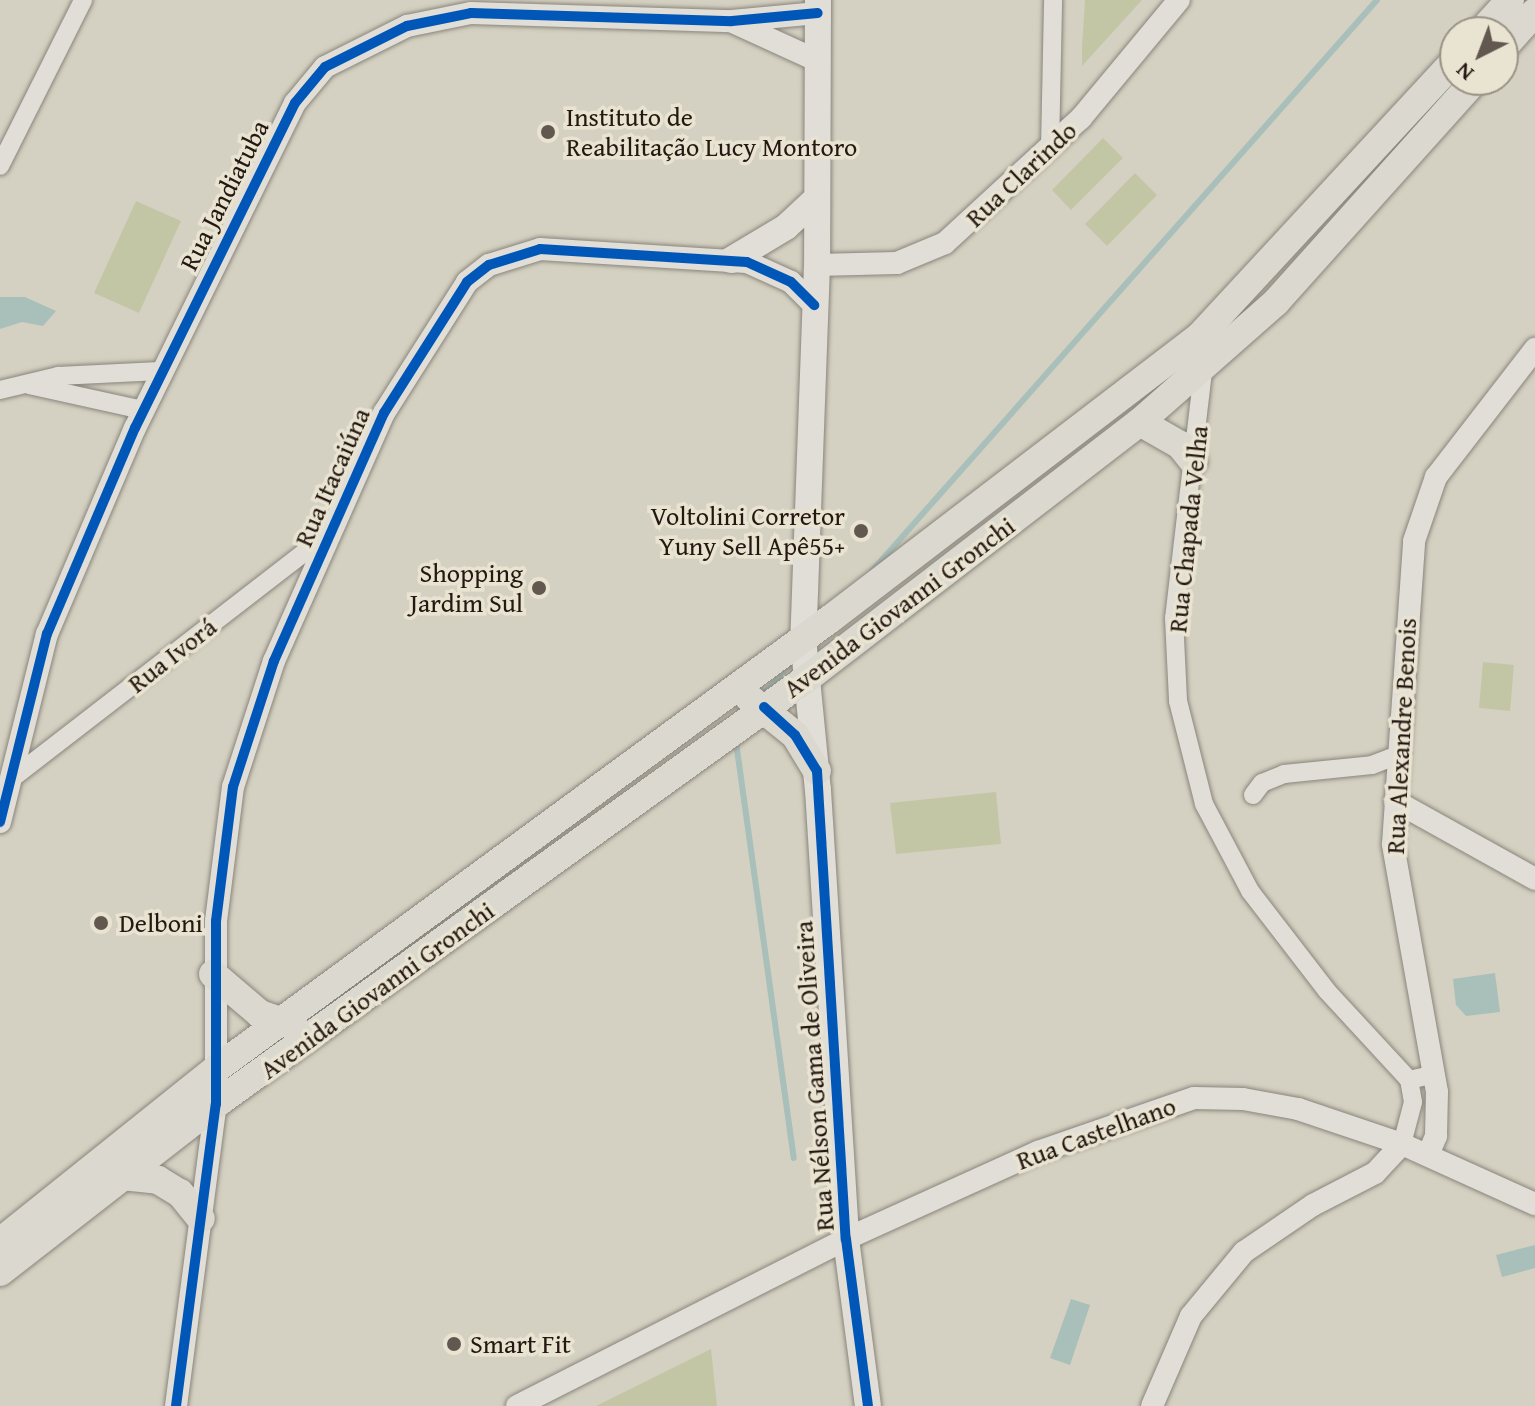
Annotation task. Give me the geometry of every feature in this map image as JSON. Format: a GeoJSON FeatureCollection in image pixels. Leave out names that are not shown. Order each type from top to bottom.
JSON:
{"type":"FeatureCollection","features":[{"type":"Feature","properties":{"kind":"main road"},"geometry":{"type":"LineString","coordinates":[[1496,16],[1510,0]]}},
{"type":"Feature","properties":{"kind":"main road","name":"Rua Nélson Gama de Oliveira"},"geometry":{"type":"LineString","coordinates":[[818,7],[817,265],[803,638],[817,771],[846,1239],[868,1406]]}},
{"type":"Feature","properties":{"kind":"main road"},"geometry":{"type":"LineString","coordinates":[[1519,30],[1535,12]]}},
{"type":"Feature","properties":{"kind":"main road","name":"Avenida Giovanni Gronchi"},"geometry":{"type":"LineString","coordinates":[[0,1242],[220,1066],[803,638],[1199,337],[1439,78]]}},
{"type":"Feature","properties":{"kind":"main road","name":"Avenida Giovanni Gronchi"},"geometry":{"type":"LineString","coordinates":[[0,1272],[216,1104],[323,1031],[806,679],[1140,422],[1312,265],[1461,96]]}},
{"type":"Feature","properties":{"kind":"main road"},"geometry":{"type":"LineString","coordinates":[[731,260],[786,227],[816,199]]}},
{"type":"Feature","properties":{"kind":"main road"},"geometry":{"type":"LineString","coordinates":[[1140,422],[1180,445],[1193,461]]}},
{"type":"Feature","properties":{"kind":"main road"},"geometry":{"type":"LineString","coordinates":[[730,689],[764,707],[795,735],[817,771]]}},
{"type":"Feature","properties":{"kind":"main road"},"geometry":{"type":"LineString","coordinates":[[213,974],[234,996],[282,1023],[323,1031]]}},
{"type":"Feature","properties":{"kind":"main road"},"geometry":{"type":"LineString","coordinates":[[122,1176],[158,1180],[180,1193],[201,1219]]}},
{"type":"Feature","properties":{"kind":"street"},"geometry":{"type":"LineString","coordinates":[[0,166],[83,0]]}},
{"type":"Feature","properties":{"kind":"street"},"geometry":{"type":"LineString","coordinates":[[1050,148],[1053,0]]}},
{"type":"Feature","properties":{"kind":"street","name":"Rua Clarindo"},"geometry":{"type":"LineString","coordinates":[[817,265],[918,258],[977,218],[1050,148],[1179,0]]}},
{"type":"Feature","properties":{"kind":"street","name":"Rua Jandiatuba"},"geometry":{"type":"LineString","coordinates":[[0,822],[47,634],[143,410],[295,103],[325,67],[407,26],[471,13],[732,21],[818,7]]}},
{"type":"Feature","properties":{"kind":"street","name":"Rua Jandiatuba"},"geometry":{"type":"LineString","coordinates":[[732,21],[816,60]]}},
{"type":"Feature","properties":{"kind":"street","name":"Rua Itacaiúna"},"geometry":{"type":"LineString","coordinates":[[176,1406],[220,1066],[213,974],[233,787],[274,661],[384,413],[451,300],[489,265],[540,249],[731,260],[777,273],[814,305]]}},
{"type":"Feature","properties":{"kind":"street","name":"Rua Chapada Velha"},"geometry":{"type":"LineString","coordinates":[[1199,337],[1203,367],[1174,618],[1178,701],[1204,804],[1250,891],[1327,991],[1409,1080]]}},
{"type":"Feature","properties":{"kind":"street","name":"Rua Alexandre Benois"},"geometry":{"type":"LineString","coordinates":[[1428,1155],[1439,1110],[1435,1074],[1394,863],[1395,801],[1414,541],[1425,499],[1456,446],[1535,349]]}},
{"type":"Feature","properties":{"kind":"street"},"geometry":{"type":"LineString","coordinates":[[0,390],[58,376],[160,371]]}},
{"type":"Feature","properties":{"kind":"street"},"geometry":{"type":"LineString","coordinates":[[29,385],[143,410]]}},
{"type":"Feature","properties":{"kind":"street","name":"Rua Ivorá"},"geometry":{"type":"LineString","coordinates":[[10,780],[333,530]]}},
{"type":"Feature","properties":{"kind":"street"},"geometry":{"type":"LineString","coordinates":[[1253,795],[1262,783],[1284,774],[1372,765],[1398,755]]}},
{"type":"Feature","properties":{"kind":"street"},"geometry":{"type":"LineString","coordinates":[[1395,801],[1535,879]]}},
{"type":"Feature","properties":{"kind":"street"},"geometry":{"type":"LineString","coordinates":[[1152,1406],[1191,1316],[1244,1252],[1313,1205],[1375,1173],[1402,1144],[1413,1102],[1409,1080],[1435,1074]]}},
{"type":"Feature","properties":{"kind":"street","name":"Rua Castelhano"},"geometry":{"type":"LineString","coordinates":[[517,1406],[846,1239],[1038,1152],[1194,1098],[1243,1099],[1298,1109],[1402,1144],[1535,1204]]}},
{"type":"Feature","properties":{"kind":"green space"},"geometry":{"type":"Polygon","coordinates":[[[1085,0],[1142,0],[1082,66],[1082,47],[1085,0]]]}},
{"type":"Feature","properties":{"kind":"green space"},"geometry":{"type":"Polygon","coordinates":[[[1103,138],[1123,158],[1071,210],[1052,190],[1103,138]]]}},
{"type":"Feature","properties":{"kind":"green space"},"geometry":{"type":"Polygon","coordinates":[[[1135,173],[1157,195],[1107,246],[1085,224],[1135,173]]]}},
{"type":"Feature","properties":{"kind":"green space"},"geometry":{"type":"Polygon","coordinates":[[[136,201],[181,221],[139,313],[94,293],[136,201]]]}},
{"type":"Feature","properties":{"kind":"green space"},"geometry":{"type":"Polygon","coordinates":[[[1483,662],[1514,665],[1510,711],[1479,708],[1483,662]]]}},
{"type":"Feature","properties":{"kind":"green space"},"geometry":{"type":"Polygon","coordinates":[[[996,792],[1001,844],[896,854],[890,803],[996,792]]]}},
{"type":"Feature","properties":{"kind":"green space"},"geometry":{"type":"Polygon","coordinates":[[[711,1349],[717,1406],[596,1406],[711,1349]]]}},
{"type":"Feature","properties":{"kind":"water"},"geometry":{"type":"Polygon","coordinates":[[[0,297],[25,297],[56,311],[43,326],[22,322],[0,329],[0,297]]]}},
{"type":"Feature","properties":{"kind":"water"},"geometry":{"type":"Polygon","coordinates":[[[1495,973],[1500,1012],[1466,1016],[1456,1005],[1453,979],[1495,973]]]}},
{"type":"Feature","properties":{"kind":"water"},"geometry":{"type":"Polygon","coordinates":[[[1535,1245],[1535,1268],[1502,1277],[1496,1255],[1535,1245]]]}},
{"type":"Feature","properties":{"kind":"water"},"geometry":{"type":"Polygon","coordinates":[[[1071,1299],[1090,1305],[1070,1365],[1050,1358],[1071,1299]]]}},
{"type":"Feature","properties":{"kind":"waterway"},"geometry":{"type":"LineString","coordinates":[[872,571],[1377,0]]}},
{"type":"Feature","properties":{"kind":"waterway"},"geometry":{"type":"LineString","coordinates":[[764,694],[791,663]]}},
{"type":"Feature","properties":{"kind":"waterway"},"geometry":{"type":"LineString","coordinates":[[736,742],[794,1158]]}},
{"type":"Feature","properties":{"kind":"cycle path"},"geometry":{"type":"LineString","coordinates":[[0,822],[47,634],[135,428],[295,103],[325,67],[407,26],[471,13],[732,21],[818,13]]}},
{"type":"Feature","properties":{"kind":"cycle path"},"geometry":{"type":"LineString","coordinates":[[176,1406],[216,1104],[216,921],[233,787],[274,661],[384,413],[467,282],[489,265],[540,249],[747,262],[791,282],[814,305]]}},
{"type":"Feature","properties":{"kind":"cycle path"},"geometry":{"type":"LineString","coordinates":[[764,707],[795,735],[817,771],[846,1239],[868,1406]]}},
{"type":"Feature","properties":{"kind":"place","name":"Instituto de Reabilitação Lucy Montoro"},"geometry":{"type":"Point","coordinates":[548,132]}},
{"type":"Feature","properties":{"kind":"place","name":"Voltolini Corretor Yuny Sell Apê55+"},"geometry":{"type":"Point","coordinates":[861,531]}},
{"type":"Feature","properties":{"kind":"place","name":"Shopping Jardim Sul"},"geometry":{"type":"Point","coordinates":[539,588]}},
{"type":"Feature","properties":{"kind":"place","name":"Delboni"},"geometry":{"type":"Point","coordinates":[101,923]}},
{"type":"Feature","properties":{"kind":"place","name":"Smart Fit"},"geometry":{"type":"Point","coordinates":[454,1344]}}]}
